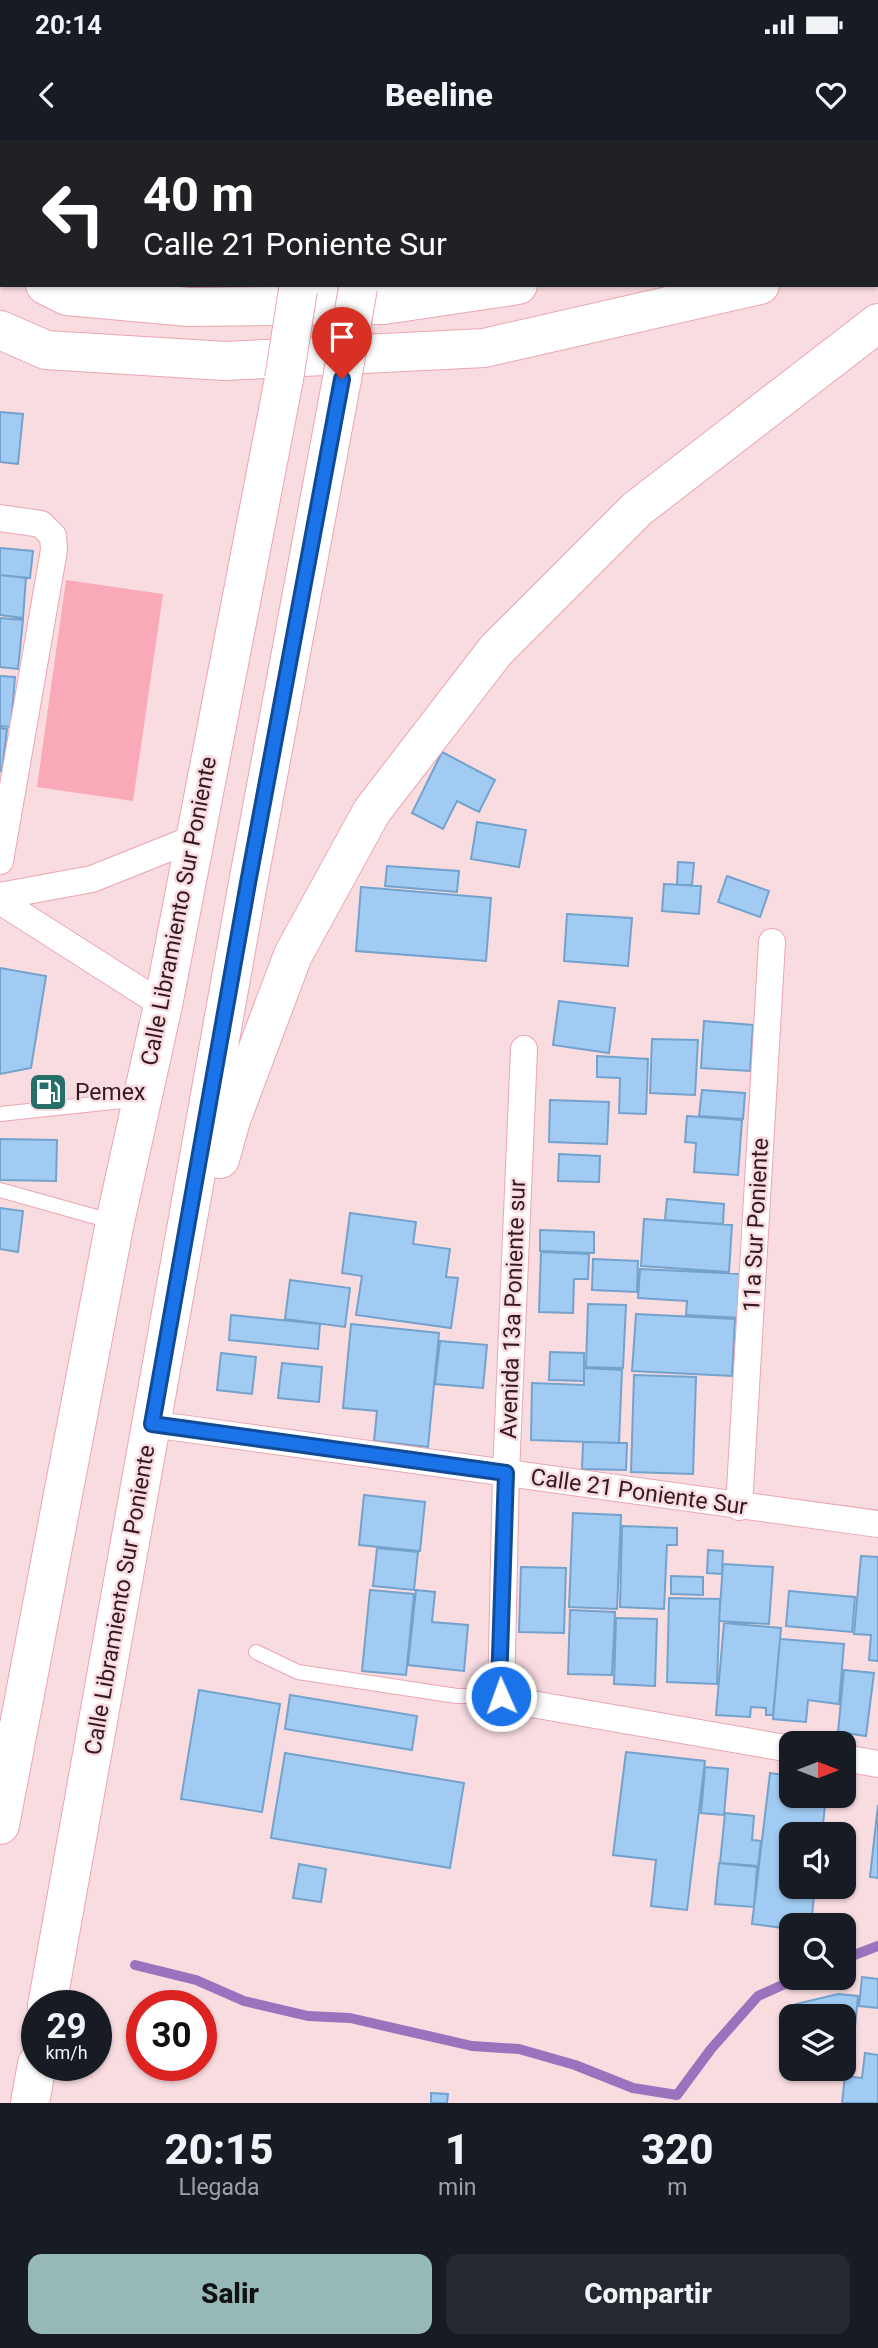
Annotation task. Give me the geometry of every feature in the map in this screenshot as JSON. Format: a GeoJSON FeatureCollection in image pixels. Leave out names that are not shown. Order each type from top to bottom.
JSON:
{"type":"FeatureCollection","features":[{"type":"Feature","properties":{"kind":"main road"},"geometry":{"type":"LineString","coordinates":[[49,287],[67,296],[188,307],[384,305],[505,287]]}},
{"type":"Feature","properties":{"kind":"main road","name":"Calle Libramiento Sur Poniente"},"geometry":{"type":"LineString","coordinates":[[50,1990],[250,869],[358,287]]}},
{"type":"Feature","properties":{"kind":"main road"},"geometry":{"type":"LineString","coordinates":[[0,330],[46,350],[225,361],[484,348],[751,287]]}},
{"type":"Feature","properties":{"kind":"main road","name":"Calle Libramiento Sur Poniente"},"geometry":{"type":"LineString","coordinates":[[0,1825],[115,1222],[163,1005],[192,839],[284,379],[299,288]]}},
{"type":"Feature","properties":{"kind":"main road"},"geometry":{"type":"LineString","coordinates":[[154,1409],[231,1120],[293,955],[372,811],[496,650],[637,509],[878,323]]}},
{"type":"Feature","properties":{"kind":"main road"},"geometry":{"type":"LineString","coordinates":[[30,2103],[34,2081]]}},
{"type":"Feature","properties":{"kind":"street"},"geometry":{"type":"LineString","coordinates":[[0,517],[41,524],[53,536],[54,550],[0,861]]}},
{"type":"Feature","properties":{"kind":"street"},"geometry":{"type":"LineString","coordinates":[[0,898],[92,879],[192,839]]}},
{"type":"Feature","properties":{"kind":"street"},"geometry":{"type":"LineString","coordinates":[[0,898],[163,1005]]}},
{"type":"Feature","properties":{"kind":"street","name":"11a Sur Poniente"},"geometry":{"type":"LineString","coordinates":[[739,1507],[772,942]]}},
{"type":"Feature","properties":{"kind":"street","name":"Avenida 13a Poniente sur"},"geometry":{"type":"LineString","coordinates":[[501,1696],[499,1686],[506,1473],[524,1049]]}},
{"type":"Feature","properties":{"kind":"street","name":"Calle 21 Poniente Sur"},"geometry":{"type":"LineString","coordinates":[[154,1409],[506,1473],[878,1524]]}},
{"type":"Feature","properties":{"kind":"street"},"geometry":{"type":"LineString","coordinates":[[501,1696],[509,1700],[779,1746]]}},
{"type":"Feature","properties":{"kind":"street"},"geometry":{"type":"LineString","coordinates":[[856,1760],[878,1763]]}},
{"type":"Feature","properties":{"kind":"lane"},"geometry":{"type":"LineString","coordinates":[[0,1114],[141,1099]]}},
{"type":"Feature","properties":{"kind":"lane"},"geometry":{"type":"LineString","coordinates":[[0,1190],[115,1222]]}},
{"type":"Feature","properties":{"kind":"lane"},"geometry":{"type":"LineString","coordinates":[[256,1652],[298,1672],[457,1696],[501,1696]]}},
{"type":"Feature","properties":{"kind":"shaded area"},"geometry":{"type":"Polygon","coordinates":[[[66,580],[163,594],[133,801],[37,787],[66,580]]]}},
{"type":"Feature","properties":{"kind":"building"},"geometry":{"type":"Polygon","coordinates":[[[0,412],[23,414],[18,464],[0,462],[0,412]]]}},
{"type":"Feature","properties":{"kind":"building"},"geometry":{"type":"Polygon","coordinates":[[[0,548],[33,551],[30,578],[0,575],[0,548]]]}},
{"type":"Feature","properties":{"kind":"building"},"geometry":{"type":"Polygon","coordinates":[[[0,575],[26,578],[23,618],[0,615],[0,575]]]}},
{"type":"Feature","properties":{"kind":"building"},"geometry":{"type":"Polygon","coordinates":[[[0,618],[23,620],[18,669],[0,667],[0,618]]]}},
{"type":"Feature","properties":{"kind":"building"},"geometry":{"type":"Polygon","coordinates":[[[0,676],[15,677],[11,727],[0,726],[0,676]]]}},
{"type":"Feature","properties":{"kind":"building"},"geometry":{"type":"Polygon","coordinates":[[[0,728],[7,729],[2,772],[0,771],[0,728]]]}},
{"type":"Feature","properties":{"kind":"building"},"geometry":{"type":"Polygon","coordinates":[[[442,752],[495,780],[479,812],[457,801],[443,829],[412,813],[442,752]]]}},
{"type":"Feature","properties":{"kind":"building"},"geometry":{"type":"Polygon","coordinates":[[[477,822],[526,830],[519,867],[471,859],[477,822]]]}},
{"type":"Feature","properties":{"kind":"building"},"geometry":{"type":"Polygon","coordinates":[[[678,862],[694,863],[692,885],[677,885],[678,862]]]}},
{"type":"Feature","properties":{"kind":"building"},"geometry":{"type":"Polygon","coordinates":[[[387,866],[459,871],[457,892],[385,886],[387,866]]]}},
{"type":"Feature","properties":{"kind":"building"},"geometry":{"type":"Polygon","coordinates":[[[727,876],[769,891],[760,917],[718,902],[727,876]]]}},
{"type":"Feature","properties":{"kind":"building"},"geometry":{"type":"Polygon","coordinates":[[[664,884],[701,886],[699,914],[662,911],[664,884]]]}},
{"type":"Feature","properties":{"kind":"building"},"geometry":{"type":"Polygon","coordinates":[[[361,887],[491,898],[486,961],[356,951],[361,887]]]}},
{"type":"Feature","properties":{"kind":"building"},"geometry":{"type":"Polygon","coordinates":[[[567,914],[632,918],[628,966],[564,961],[567,914]]]}},
{"type":"Feature","properties":{"kind":"building"},"geometry":{"type":"Polygon","coordinates":[[[0,968],[46,976],[31,1068],[0,1074],[0,968]]]}},
{"type":"Feature","properties":{"kind":"building"},"geometry":{"type":"Polygon","coordinates":[[[559,1001],[615,1008],[609,1053],[553,1045],[559,1001]]]}},
{"type":"Feature","properties":{"kind":"building"},"geometry":{"type":"Polygon","coordinates":[[[704,1021],[753,1025],[750,1071],[701,1068],[704,1021]]]}},
{"type":"Feature","properties":{"kind":"building"},"geometry":{"type":"Polygon","coordinates":[[[652,1039],[698,1040],[695,1095],[650,1093],[652,1039]]]}},
{"type":"Feature","properties":{"kind":"building"},"geometry":{"type":"Polygon","coordinates":[[[597,1056],[648,1059],[646,1114],[619,1113],[620,1078],[597,1077],[597,1056]]]}},
{"type":"Feature","properties":{"kind":"building"},"geometry":{"type":"Polygon","coordinates":[[[702,1090],[745,1093],[743,1119],[699,1116],[702,1090]]]}},
{"type":"Feature","properties":{"kind":"building"},"geometry":{"type":"Polygon","coordinates":[[[550,1100],[609,1102],[607,1144],[549,1142],[550,1100]]]}},
{"type":"Feature","properties":{"kind":"building"},"geometry":{"type":"Polygon","coordinates":[[[687,1116],[742,1120],[738,1175],[694,1172],[696,1143],[685,1142],[687,1116]]]}},
{"type":"Feature","properties":{"kind":"building"},"geometry":{"type":"Polygon","coordinates":[[[0,1139],[57,1140],[56,1181],[0,1180],[0,1139]]]}},
{"type":"Feature","properties":{"kind":"building"},"geometry":{"type":"Polygon","coordinates":[[[559,1154],[600,1156],[599,1182],[558,1181],[559,1154]]]}},
{"type":"Feature","properties":{"kind":"building"},"geometry":{"type":"Polygon","coordinates":[[[667,1199],[724,1204],[723,1224],[665,1220],[667,1199]]]}},
{"type":"Feature","properties":{"kind":"building"},"geometry":{"type":"Polygon","coordinates":[[[0,1208],[23,1211],[18,1252],[0,1249],[0,1208]]]}},
{"type":"Feature","properties":{"kind":"building"},"geometry":{"type":"Polygon","coordinates":[[[350,1213],[416,1222],[413,1244],[450,1249],[446,1277],[458,1278],[451,1328],[356,1315],[362,1276],[342,1273],[350,1213]]]}},
{"type":"Feature","properties":{"kind":"building"},"geometry":{"type":"Polygon","coordinates":[[[644,1219],[732,1225],[729,1272],[641,1266],[644,1219]]]}},
{"type":"Feature","properties":{"kind":"building"},"geometry":{"type":"Polygon","coordinates":[[[540,1230],[594,1232],[594,1253],[540,1251],[540,1230]]]}},
{"type":"Feature","properties":{"kind":"building"},"geometry":{"type":"Polygon","coordinates":[[[541,1252],[589,1254],[588,1279],[574,1279],[573,1313],[539,1312],[541,1252]]]}},
{"type":"Feature","properties":{"kind":"building"},"geometry":{"type":"Polygon","coordinates":[[[593,1259],[638,1261],[637,1292],[592,1290],[593,1259]]]}},
{"type":"Feature","properties":{"kind":"building"},"geometry":{"type":"Polygon","coordinates":[[[640,1269],[744,1274],[741,1318],[686,1315],[687,1301],[638,1298],[640,1269]]]}},
{"type":"Feature","properties":{"kind":"building"},"geometry":{"type":"Polygon","coordinates":[[[290,1280],[350,1288],[345,1327],[285,1319],[290,1280]]]}},
{"type":"Feature","properties":{"kind":"building"},"geometry":{"type":"Polygon","coordinates":[[[588,1304],[626,1305],[623,1368],[586,1367],[588,1304]]]}},
{"type":"Feature","properties":{"kind":"building"},"geometry":{"type":"Polygon","coordinates":[[[636,1314],[735,1319],[732,1376],[632,1371],[636,1314]]]}},
{"type":"Feature","properties":{"kind":"building"},"geometry":{"type":"Polygon","coordinates":[[[231,1315],[320,1324],[318,1349],[229,1340],[231,1315]]]}},
{"type":"Feature","properties":{"kind":"building"},"geometry":{"type":"Polygon","coordinates":[[[351,1324],[439,1333],[428,1447],[374,1441],[377,1411],[343,1408],[351,1324]]]}},
{"type":"Feature","properties":{"kind":"building"},"geometry":{"type":"Polygon","coordinates":[[[440,1341],[487,1345],[483,1388],[435,1384],[440,1341]]]}},
{"type":"Feature","properties":{"kind":"building"},"geometry":{"type":"Polygon","coordinates":[[[550,1352],[584,1353],[584,1381],[549,1380],[550,1352]]]}},
{"type":"Feature","properties":{"kind":"building"},"geometry":{"type":"Polygon","coordinates":[[[221,1353],[256,1357],[252,1394],[217,1390],[221,1353]]]}},
{"type":"Feature","properties":{"kind":"building"},"geometry":{"type":"Polygon","coordinates":[[[282,1363],[322,1367],[319,1402],[278,1398],[282,1363]]]}},
{"type":"Feature","properties":{"kind":"building"},"geometry":{"type":"Polygon","coordinates":[[[584,1368],[622,1370],[619,1443],[531,1440],[532,1383],[584,1385],[584,1368]]]}},
{"type":"Feature","properties":{"kind":"building"},"geometry":{"type":"Polygon","coordinates":[[[634,1375],[696,1377],[693,1474],[631,1472],[634,1375]]]}},
{"type":"Feature","properties":{"kind":"building"},"geometry":{"type":"Polygon","coordinates":[[[583,1442],[627,1443],[626,1470],[582,1469],[583,1442]]]}},
{"type":"Feature","properties":{"kind":"building"},"geometry":{"type":"Polygon","coordinates":[[[364,1495],[425,1502],[420,1551],[359,1545],[364,1495]]]}},
{"type":"Feature","properties":{"kind":"building"},"geometry":{"type":"Polygon","coordinates":[[[573,1513],[621,1515],[617,1609],[569,1607],[573,1513]]]}},
{"type":"Feature","properties":{"kind":"building"},"geometry":{"type":"Polygon","coordinates":[[[622,1526],[677,1528],[677,1545],[667,1545],[664,1609],[620,1607],[622,1526]]]}},
{"type":"Feature","properties":{"kind":"building"},"geometry":{"type":"Polygon","coordinates":[[[377,1548],[418,1552],[414,1590],[373,1586],[377,1548]]]}},
{"type":"Feature","properties":{"kind":"building"},"geometry":{"type":"Polygon","coordinates":[[[708,1550],[723,1551],[722,1574],[707,1573],[708,1550]]]}},
{"type":"Feature","properties":{"kind":"building"},"geometry":{"type":"Polygon","coordinates":[[[861,1556],[878,1557],[878,1661],[869,1660],[871,1635],[854,1634],[861,1556]]]}},
{"type":"Feature","properties":{"kind":"building"},"geometry":{"type":"Polygon","coordinates":[[[723,1564],[773,1567],[769,1624],[719,1621],[723,1564]]]}},
{"type":"Feature","properties":{"kind":"building"},"geometry":{"type":"Polygon","coordinates":[[[521,1567],[566,1568],[564,1633],[519,1632],[521,1567]]]}},
{"type":"Feature","properties":{"kind":"building"},"geometry":{"type":"Polygon","coordinates":[[[671,1576],[703,1577],[703,1595],[671,1594],[671,1576]]]}},
{"type":"Feature","properties":{"kind":"building"},"geometry":{"type":"Polygon","coordinates":[[[370,1590],[414,1594],[406,1675],[362,1671],[370,1590]]]}},
{"type":"Feature","properties":{"kind":"building"},"geometry":{"type":"Polygon","coordinates":[[[416,1590],[435,1592],[432,1622],[468,1625],[464,1671],[408,1665],[416,1590]]]}},
{"type":"Feature","properties":{"kind":"building"},"geometry":{"type":"Polygon","coordinates":[[[789,1591],[855,1597],[852,1632],[786,1626],[789,1591]]]}},
{"type":"Feature","properties":{"kind":"building"},"geometry":{"type":"Polygon","coordinates":[[[669,1598],[720,1599],[717,1684],[667,1682],[669,1598]]]}},
{"type":"Feature","properties":{"kind":"building"},"geometry":{"type":"Polygon","coordinates":[[[570,1610],[615,1612],[612,1675],[568,1674],[570,1610]]]}},
{"type":"Feature","properties":{"kind":"building"},"geometry":{"type":"Polygon","coordinates":[[[616,1618],[657,1619],[655,1686],[614,1684],[616,1618]]]}},
{"type":"Feature","properties":{"kind":"building"},"geometry":{"type":"Polygon","coordinates":[[[724,1623],[781,1628],[773,1715],[766,1715],[766,1708],[751,1707],[750,1717],[716,1715],[724,1623]]]}},
{"type":"Feature","properties":{"kind":"building"},"geometry":{"type":"Polygon","coordinates":[[[780,1639],[844,1644],[839,1704],[808,1700],[806,1722],[773,1719],[780,1639]]]}},
{"type":"Feature","properties":{"kind":"building"},"geometry":{"type":"Polygon","coordinates":[[[844,1670],[874,1673],[866,1736],[856,1735],[856,1731],[838,1731],[844,1670]]]}},
{"type":"Feature","properties":{"kind":"building"},"geometry":{"type":"Polygon","coordinates":[[[199,1690],[280,1704],[262,1812],[181,1799],[199,1690]]]}},
{"type":"Feature","properties":{"kind":"building"},"geometry":{"type":"Polygon","coordinates":[[[290,1695],[417,1716],[412,1750],[285,1729],[290,1695]]]}},
{"type":"Feature","properties":{"kind":"building"},"geometry":{"type":"Polygon","coordinates":[[[626,1752],[705,1761],[687,1910],[651,1906],[656,1860],[613,1855],[626,1752]]]}},
{"type":"Feature","properties":{"kind":"building"},"geometry":{"type":"Polygon","coordinates":[[[285,1753],[464,1783],[450,1868],[271,1838],[285,1753]]]}},
{"type":"Feature","properties":{"kind":"building"},"geometry":{"type":"Polygon","coordinates":[[[705,1767],[728,1769],[724,1815],[701,1813],[705,1767]]]}},
{"type":"Feature","properties":{"kind":"building"},"geometry":{"type":"Polygon","coordinates":[[[770,1773],[779,1774],[779,1808],[825,1808],[823,1822],[779,1822],[779,1899],[814,1899],[812,1913],[779,1913],[779,1927],[752,1924],[770,1773]]]}},
{"type":"Feature","properties":{"kind":"building"},"geometry":{"type":"Polygon","coordinates":[[[878,1805],[878,1878],[870,1877],[878,1805]]]}},
{"type":"Feature","properties":{"kind":"building"},"geometry":{"type":"Polygon","coordinates":[[[725,1813],[754,1816],[752,1840],[761,1841],[758,1866],[720,1863],[725,1813]]]}},
{"type":"Feature","properties":{"kind":"building"},"geometry":{"type":"Polygon","coordinates":[[[719,1863],[757,1867],[754,1907],[715,1904],[719,1863]]]}},
{"type":"Feature","properties":{"kind":"building"},"geometry":{"type":"Polygon","coordinates":[[[299,1864],[326,1869],[321,1902],[293,1898],[299,1864]]]}},
{"type":"Feature","properties":{"kind":"building"},"geometry":{"type":"Polygon","coordinates":[[[862,1977],[878,1979],[878,2008],[859,2006],[862,1977]]]}},
{"type":"Feature","properties":{"kind":"building"},"geometry":{"type":"Polygon","coordinates":[[[838,1994],[858,1996],[856,2017],[856,2004],[796,2004],[838,1994]]]}},
{"type":"Feature","properties":{"kind":"building"},"geometry":{"type":"Polygon","coordinates":[[[865,2053],[878,2055],[878,2103],[842,2103],[844,2081],[862,2078],[865,2053]]]}},
{"type":"Feature","properties":{"kind":"building"},"geometry":{"type":"Polygon","coordinates":[[[431,2093],[448,2094],[447,2103],[431,2103],[431,2093]]]}},
{"type":"Feature","properties":{"kind":"waterway"},"geometry":{"type":"LineString","coordinates":[[856,1954],[878,1946]]}},
{"type":"Feature","properties":{"kind":"waterway"},"geometry":{"type":"LineString","coordinates":[[135,1965],[196,1980],[244,2001],[308,2016],[350,2018],[472,2046],[519,2049],[575,2065],[633,2088],[677,2095],[711,2049],[758,1996],[779,1987]]}},
{"type":"Feature","properties":{"kind":"place","name":"Pemex"},"geometry":{"type":"Point","coordinates":[48,1092]}},
{"type":"Feature","properties":{"kind":"route"},"geometry":{"type":"LineString","coordinates":[[342,379],[248,883],[152,1424],[506,1473],[499,1686],[501,1696]]}}]}
